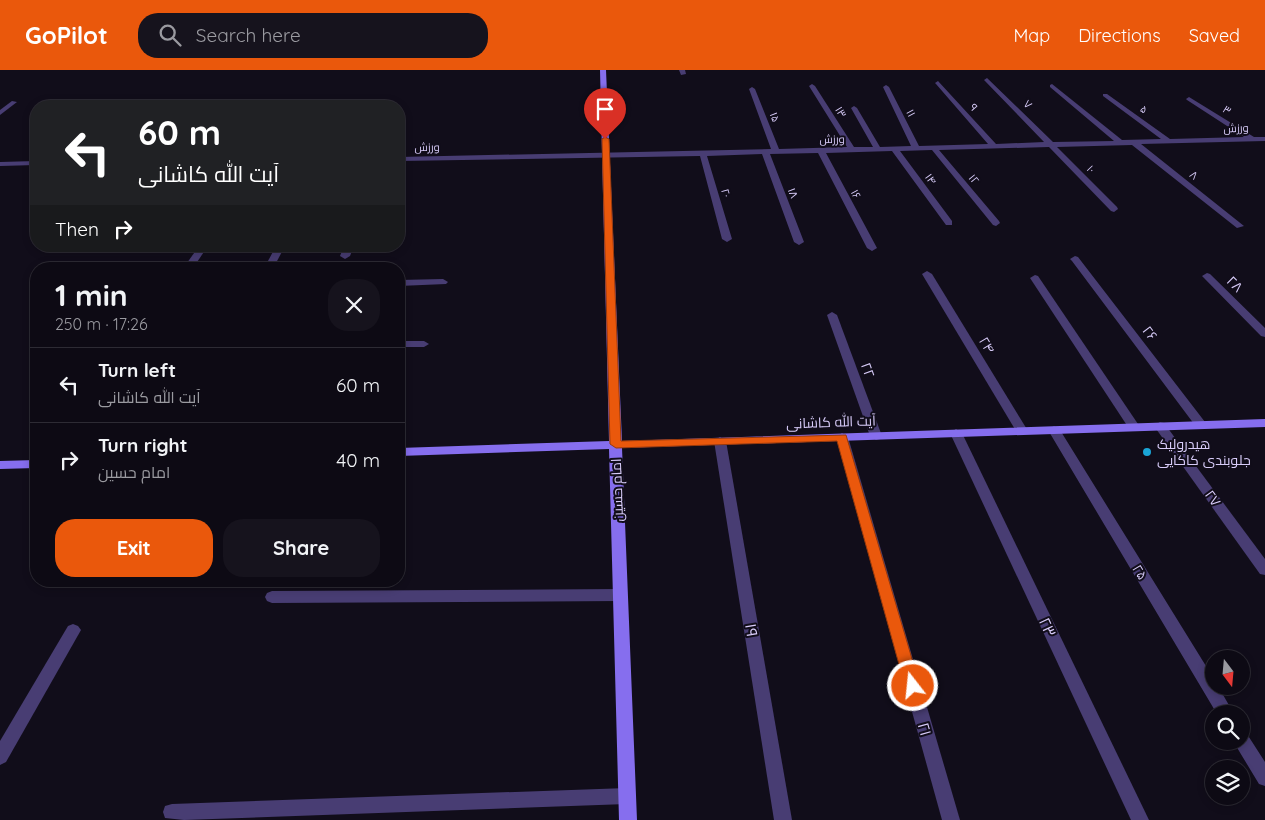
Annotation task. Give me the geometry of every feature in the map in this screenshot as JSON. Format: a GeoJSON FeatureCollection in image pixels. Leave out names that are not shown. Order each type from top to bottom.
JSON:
{"type":"FeatureCollection","features":[{"type":"Feature","properties":{"kind":"street","name":"امام حسین"},"geometry":{"type":"LineString","coordinates":[[603,70],[628,820]]}},
{"type":"Feature","properties":{"kind":"street","name":"۷"},"geometry":{"type":"LineString","coordinates":[[988,80],[1052,145]]}},
{"type":"Feature","properties":{"kind":"street","name":"۹"},"geometry":{"type":"LineString","coordinates":[[938,83],[994,146]]}},
{"type":"Feature","properties":{"kind":"street","name":"۱۳"},"geometry":{"type":"LineString","coordinates":[[812,86],[852,150]]}},
{"type":"Feature","properties":{"kind":"street"},"geometry":{"type":"LineString","coordinates":[[1052,86],[1120,143]]}},
{"type":"Feature","properties":{"kind":"street","name":"۱۱"},"geometry":{"type":"LineString","coordinates":[[886,87],[916,148]]}},
{"type":"Feature","properties":{"kind":"street","name":"۱۵"},"geometry":{"type":"LineString","coordinates":[[752,89],[776,152]]}},
{"type":"Feature","properties":{"kind":"street","name":"۵"},"geometry":{"type":"LineString","coordinates":[[1105,95],[1169,142]]}},
{"type":"Feature","properties":{"kind":"street","name":"۳"},"geometry":{"type":"LineString","coordinates":[[1189,99],[1252,139]]}},
{"type":"Feature","properties":{"kind":"street"},"geometry":{"type":"LineString","coordinates":[[0,113],[14,102]]}},
{"type":"Feature","properties":{"kind":"street"},"geometry":{"type":"LineString","coordinates":[[854,108],[878,149]]}},
{"type":"Feature","properties":{"kind":"street","name":"ورزش"},"geometry":{"type":"LineString","coordinates":[[405,159],[703,154],[1264,140]]}},
{"type":"Feature","properties":{"kind":"street","name":"۸"},"geometry":{"type":"LineString","coordinates":[[1133,142],[1240,226]]}},
{"type":"Feature","properties":{"kind":"street","name":"۱۰"},"geometry":{"type":"LineString","coordinates":[[1052,145],[1114,209]]}},
{"type":"Feature","properties":{"kind":"street","name":"۱۲"},"geometry":{"type":"LineString","coordinates":[[934,148],[996,223]]}},
{"type":"Feature","properties":{"kind":"street","name":"۱۴"},"geometry":{"type":"LineString","coordinates":[[895,149],[949,223]]}},
{"type":"Feature","properties":{"kind":"street","name":"۱۶"},"geometry":{"type":"LineString","coordinates":[[821,151],[872,248]]}},
{"type":"Feature","properties":{"kind":"street","name":"۱۸"},"geometry":{"type":"LineString","coordinates":[[766,152],[799,242]]}},
{"type":"Feature","properties":{"kind":"street","name":"۲۰"},"geometry":{"type":"LineString","coordinates":[[703,154],[727,239]]}},
{"type":"Feature","properties":{"kind":"street"},"geometry":{"type":"LineString","coordinates":[[0,164],[30,163]]}},
{"type":"Feature","properties":{"kind":"street"},"geometry":{"type":"LineString","coordinates":[[273,261],[278,252]]}},
{"type":"Feature","properties":{"kind":"street"},"geometry":{"type":"LineString","coordinates":[[345,256],[347,252]]}},
{"type":"Feature","properties":{"kind":"street","name":"۲۶"},"geometry":{"type":"LineString","coordinates":[[1075,259],[1201,425]]}},
{"type":"Feature","properties":{"kind":"street","name":"۲۴"},"geometry":{"type":"LineString","coordinates":[[927,274],[1022,431]]}},
{"type":"Feature","properties":{"kind":"street","name":"۲۸"},"geometry":{"type":"LineString","coordinates":[[1207,276],[1265,334]]}},
{"type":"Feature","properties":{"kind":"street"},"geometry":{"type":"LineString","coordinates":[[1035,278],[1134,427]]}},
{"type":"Feature","properties":{"kind":"street"},"geometry":{"type":"LineString","coordinates":[[405,283],[442,282]]}},
{"type":"Feature","properties":{"kind":"street","name":"۲۲"},"geometry":{"type":"LineString","coordinates":[[832,315],[876,436]]}},
{"type":"Feature","properties":{"kind":"street"},"geometry":{"type":"LineString","coordinates":[[405,344],[424,344]]}},
{"type":"Feature","properties":{"kind":"street","name":"آیت الله کاشانی"},"geometry":{"type":"LineString","coordinates":[[405,452],[1264,424]]}},
{"type":"Feature","properties":{"kind":"street","name":"۲۷"},"geometry":{"type":"LineString","coordinates":[[1160,426],[1265,570]]}},
{"type":"Feature","properties":{"kind":"street","name":"۲۵"},"geometry":{"type":"LineString","coordinates":[[1054,430],[1221,705]]}},
{"type":"Feature","properties":{"kind":"street","name":"۲۳"},"geometry":{"type":"LineString","coordinates":[[956,433],[1140,820]]}},
{"type":"Feature","properties":{"kind":"street","name":"۲۱"},"geometry":{"type":"LineString","coordinates":[[842,437],[951,820]]}},
{"type":"Feature","properties":{"kind":"street","name":"۱۹"},"geometry":{"type":"LineString","coordinates":[[720,441],[783,820]]}},
{"type":"Feature","properties":{"kind":"street"},"geometry":{"type":"LineString","coordinates":[[0,465],[30,464]]}},
{"type":"Feature","properties":{"kind":"street"},"geometry":{"type":"LineString","coordinates":[[272,597],[620,595]]}},
{"type":"Feature","properties":{"kind":"street"},"geometry":{"type":"LineString","coordinates":[[0,757],[73,630]]}},
{"type":"Feature","properties":{"kind":"street"},"geometry":{"type":"LineString","coordinates":[[1248,750],[1265,778]]}},
{"type":"Feature","properties":{"kind":"street"},"geometry":{"type":"LineString","coordinates":[[172,812],[627,796]]}},
{"type":"Feature","properties":{"kind":"place","name":"هیدرولیک جلوبندی کاکایی"},"geometry":{"type":"Point","coordinates":[1147,452]}},
{"type":"Feature","properties":{"kind":"route"},"geometry":{"type":"LineString","coordinates":[[605,139],[616,444],[842,437],[913,686]]}}]}
